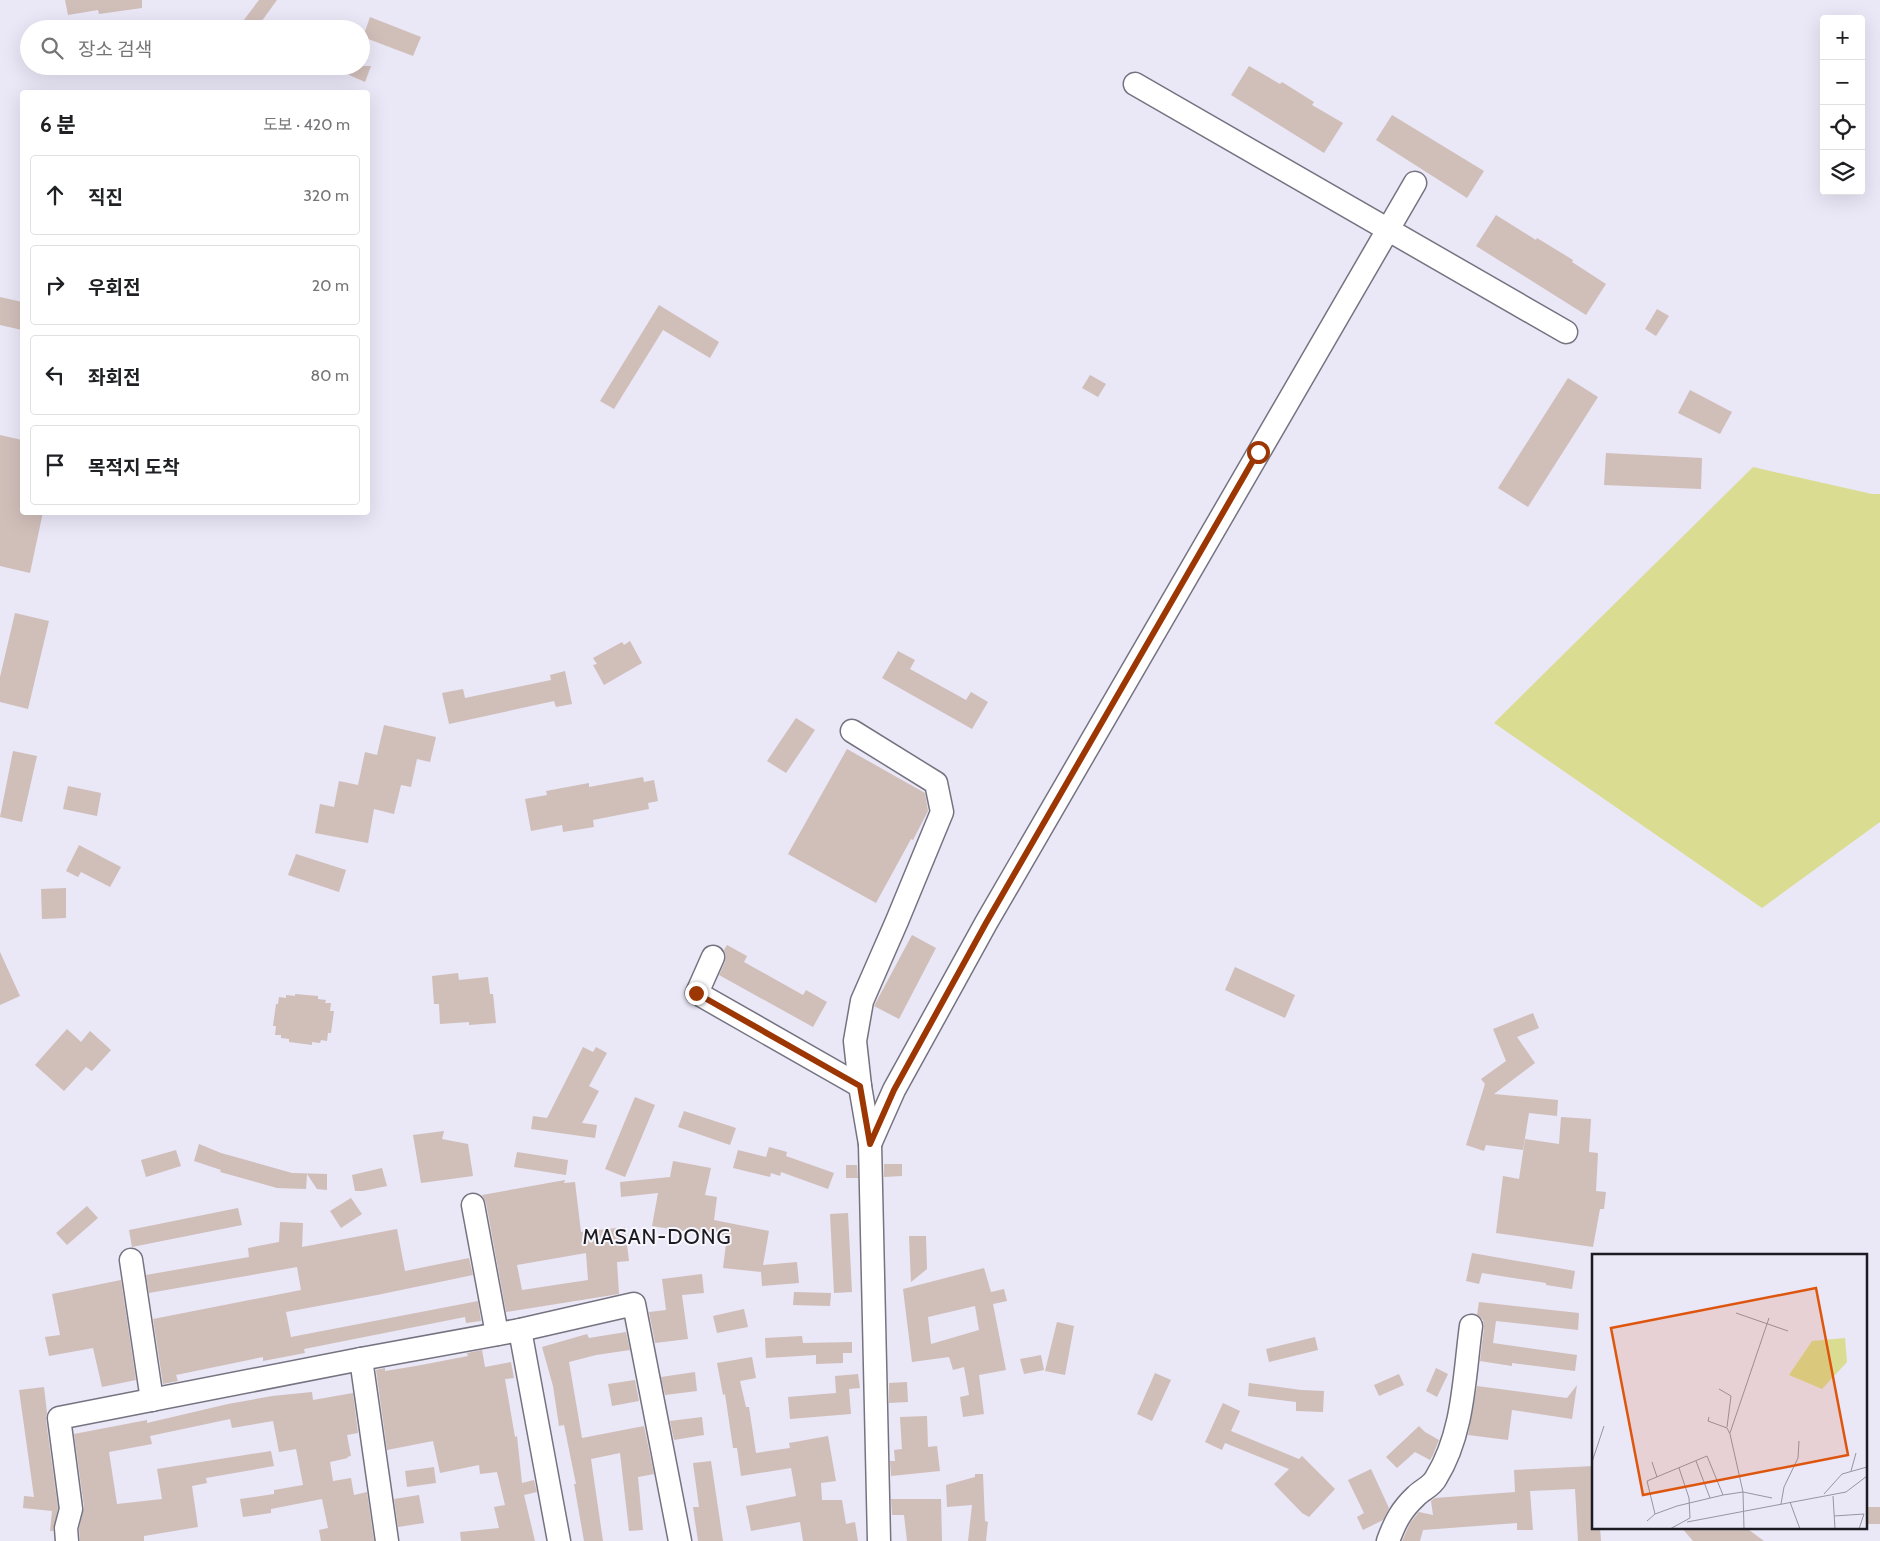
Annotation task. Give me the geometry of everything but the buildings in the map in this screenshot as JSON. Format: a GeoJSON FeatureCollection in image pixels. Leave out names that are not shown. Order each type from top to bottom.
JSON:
{"type":"FeatureCollection","features":[{"type":"Feature","properties":{"kind":"street"},"geometry":{"type":"LineString","coordinates":[[1135,84],[1566,332]]}},
{"type":"Feature","properties":{"kind":"street"},"geometry":{"type":"LineString","coordinates":[[870,1144],[894,1090],[1000,898],[1414,183]]}},
{"type":"Feature","properties":{"kind":"street"},"geometry":{"type":"LineString","coordinates":[[852,731],[936,783],[942,812],[862,1001],[854,1041],[870,1144],[879,1541]]}},
{"type":"Feature","properties":{"kind":"street"},"geometry":{"type":"LineString","coordinates":[[713,956],[696,993],[860,1086]]}},
{"type":"Feature","properties":{"kind":"street"},"geometry":{"type":"LineString","coordinates":[[473,1205],[497,1334]]}},
{"type":"Feature","properties":{"kind":"street"},"geometry":{"type":"LineString","coordinates":[[130,1260],[152,1400]]}},
{"type":"Feature","properties":{"kind":"street"},"geometry":{"type":"LineString","coordinates":[[66,1541],[66,1528],[71,1509],[59,1418],[520,1330],[634,1304],[680,1541]]}},
{"type":"Feature","properties":{"kind":"street"},"geometry":{"type":"LineString","coordinates":[[1388,1541],[1396,1519],[1415,1496],[1435,1480],[1449,1452],[1459,1421],[1471,1326]]}},
{"type":"Feature","properties":{"kind":"street"},"geometry":{"type":"LineString","coordinates":[[520,1330],[559,1541]]}},
{"type":"Feature","properties":{"kind":"street"},"geometry":{"type":"LineString","coordinates":[[361,1359],[388,1541]]}},
{"type":"Feature","properties":{"kind":"green space"},"geometry":{"type":"Polygon","coordinates":[[[1753,467],[1872,494],[1880,494],[1880,822],[1762,908],[1494,723],[1753,467]]]}},
{"type":"Feature","properties":{"kind":"district","name":"MASAN-DONG"},"geometry":{"type":"Point","coordinates":[657,1237]}},
{"type":"Feature","properties":{"kind":"route"},"geometry":{"type":"LineString","coordinates":[[696,993],[860,1086],[870,1144],[894,1090],[1022,858],[1258,452]]}}]}
